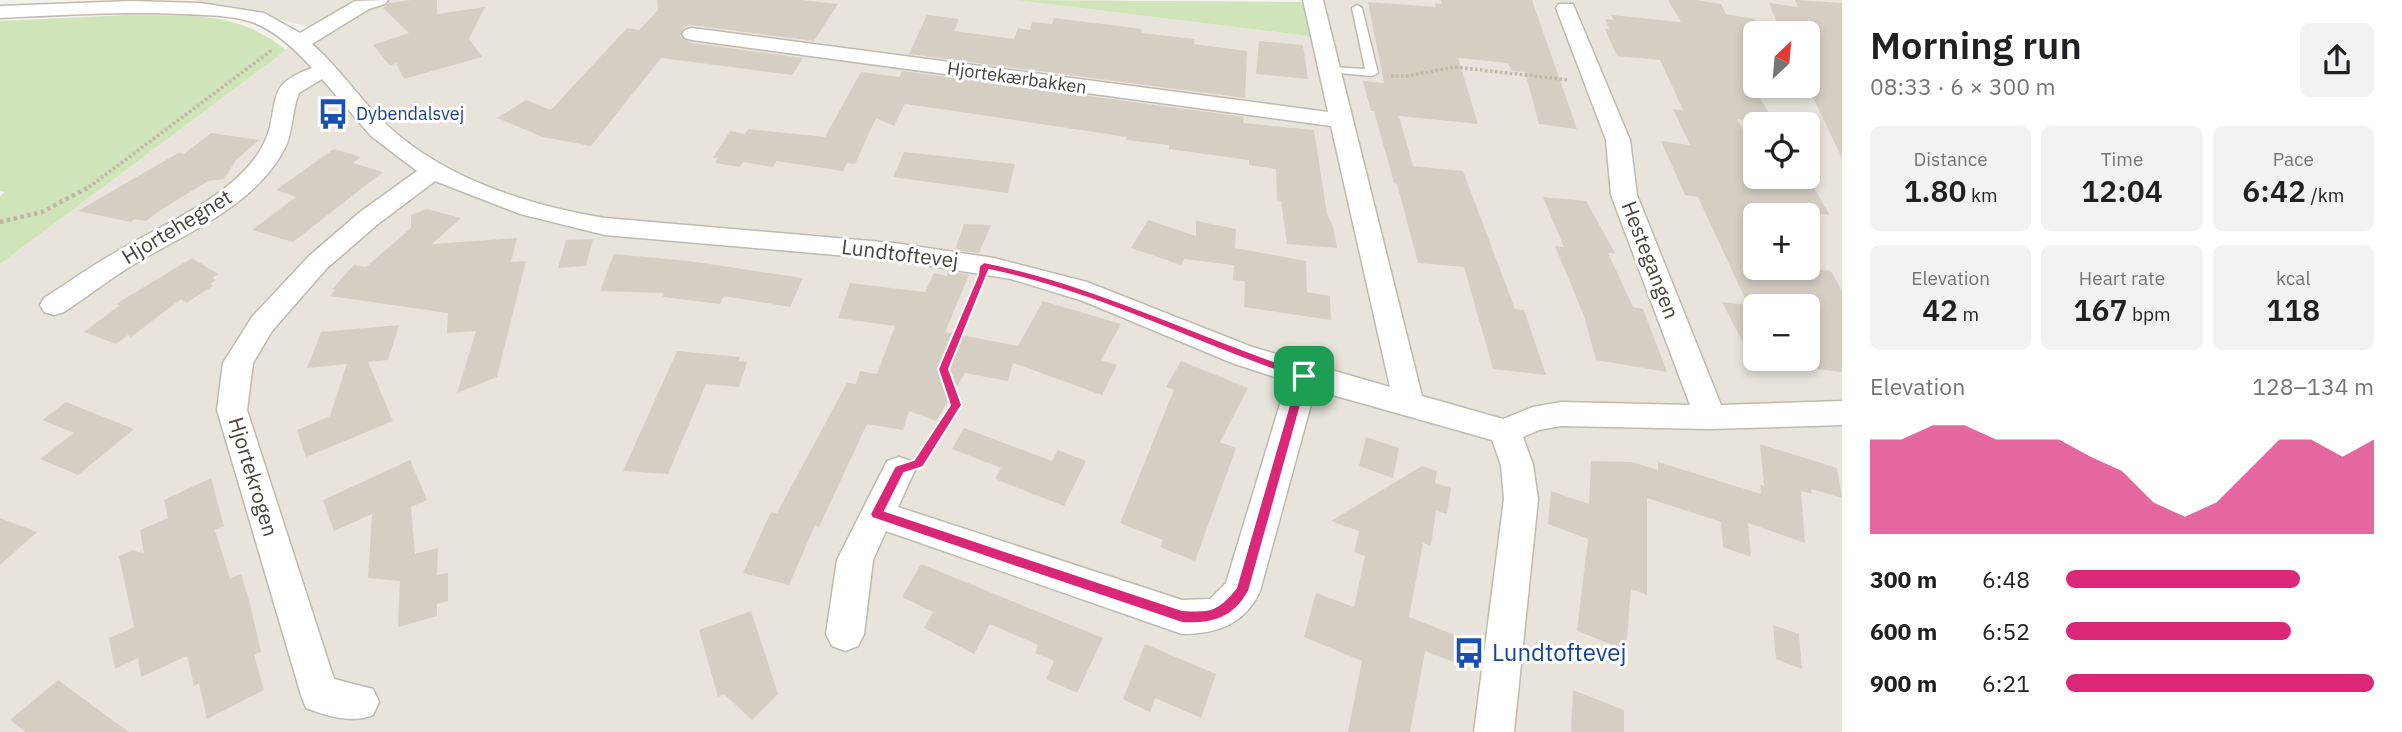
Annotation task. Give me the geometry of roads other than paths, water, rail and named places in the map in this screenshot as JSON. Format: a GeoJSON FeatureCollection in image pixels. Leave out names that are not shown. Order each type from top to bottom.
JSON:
{"type":"FeatureCollection","features":[{"type":"Feature","properties":{"kind":"street"},"geometry":{"type":"LineString","coordinates":[[297,39],[362,5],[378,0]]}},
{"type":"Feature","properties":{"kind":"street"},"geometry":{"type":"LineString","coordinates":[[1313,0],[1409,405]]}},
{"type":"Feature","properties":{"kind":"street","name":"Lundtoftevej"},"geometry":{"type":"LineString","coordinates":[[0,12],[150,6],[216,8],[255,16],[297,39],[381,133],[402,151],[433,170],[489,194],[555,216],[642,231],[888,251],[1029,275],[1093,294],[1242,355],[1304,376],[1505,432]]}},
{"type":"Feature","properties":{"kind":"street","name":"Hestegangen"},"geometry":{"type":"LineString","coordinates":[[1561,17],[1594,83],[1618,140],[1624,195],[1710,416]]}},
{"type":"Feature","properties":{"kind":"street","name":"Hjortekærbakken"},"geometry":{"type":"LineString","coordinates":[[692,34],[1342,121]]}},
{"type":"Feature","properties":{"kind":"street","name":"Hjortehegnet"},"geometry":{"type":"LineString","coordinates":[[54,305],[89,279],[183,226],[239,190],[255,176],[281,132],[287,94],[302,80],[325,70]]}},
{"type":"Feature","properties":{"kind":"street","name":"Hjortekrogen"},"geometry":{"type":"LineString","coordinates":[[359,702],[320,695],[232,410],[238,363],[262,324],[318,262],[369,218],[433,170]]}},
{"type":"Feature","properties":{"kind":"street"},"geometry":{"type":"LineString","coordinates":[[877,514],[1182,617],[1206,618],[1228,609],[1242,591],[1304,376]]}},
{"type":"Feature","properties":{"kind":"street"},"geometry":{"type":"LineString","coordinates":[[1494,732],[1521,499],[1517,466],[1505,432],[1534,419],[1560,414],[1710,416],[1842,413]]}},
{"type":"Feature","properties":{"kind":"street"},"geometry":{"type":"LineString","coordinates":[[845,634],[855,561],[900,470]]}},
{"type":"Feature","properties":{"kind":"lane"},"geometry":{"type":"LineString","coordinates":[[1331,70],[1372,73],[1357,8]]}},
{"type":"Feature","properties":{"kind":"place","name":"Dybendalsvej"},"geometry":{"type":"Point","coordinates":[333,114]}},
{"type":"Feature","properties":{"kind":"place","name":"Lundtoftevej"},"geometry":{"type":"Point","coordinates":[1469,653]}}]}
